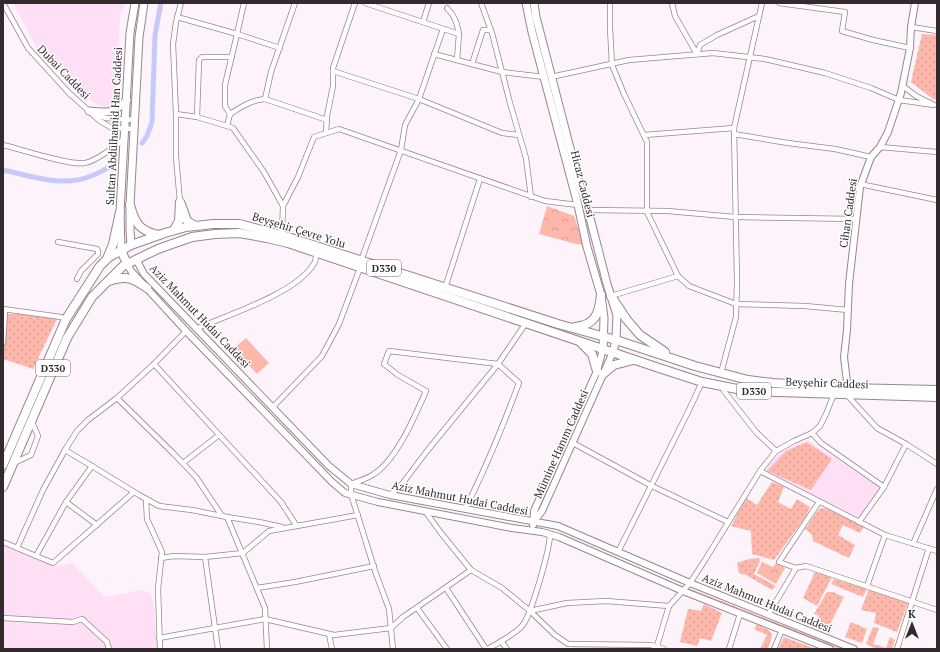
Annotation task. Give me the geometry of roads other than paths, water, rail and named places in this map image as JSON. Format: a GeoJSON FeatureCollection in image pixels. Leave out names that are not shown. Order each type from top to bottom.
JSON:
{"type":"FeatureCollection","features":[{"type":"Feature","properties":{"kind":"highway"},"geometry":{"type":"LineString","coordinates":[[180,202],[187,221],[195,226]]}},
{"type":"Feature","properties":{"kind":"highway"},"geometry":{"type":"LineString","coordinates":[[174,230],[179,221],[180,202]]}},
{"type":"Feature","properties":{"kind":"highway"},"geometry":{"type":"LineString","coordinates":[[130,204],[133,218],[138,225],[146,231],[159,235]]}},
{"type":"Feature","properties":{"kind":"highway"},"geometry":{"type":"LineString","coordinates":[[106,260],[113,244],[120,212]]}},
{"type":"Feature","properties":{"kind":"highway","name":"Beyşehir Çevre Yolu"},"geometry":{"type":"LineString","coordinates":[[3,465],[5,452],[66,319],[96,273],[106,260],[121,250],[174,230],[213,224],[239,224],[282,234],[443,294],[579,341]]}},
{"type":"Feature","properties":{"kind":"highway","name":"Beyşehir Çevre Yolu"},"geometry":{"type":"LineString","coordinates":[[3,487],[66,338],[92,296],[127,264],[158,249],[192,237],[239,233],[288,243],[316,254],[361,264],[445,288],[616,340]]}},
{"type":"Feature","properties":{"kind":"highway"},"geometry":{"type":"LineString","coordinates":[[150,238],[146,244],[146,248],[151,250],[158,249]]}},
{"type":"Feature","properties":{"kind":"highway"},"geometry":{"type":"LineString","coordinates":[[131,245],[136,259]]}},
{"type":"Feature","properties":{"kind":"highway"},"geometry":{"type":"LineString","coordinates":[[121,250],[127,264]]}},
{"type":"Feature","properties":{"kind":"highway"},"geometry":{"type":"LineString","coordinates":[[96,273],[100,271],[106,273],[107,276],[105,283]]}},
{"type":"Feature","properties":{"kind":"highway"},"geometry":{"type":"LineString","coordinates":[[105,283],[117,278],[128,277],[147,288]]}},
{"type":"Feature","properties":{"kind":"highway"},"geometry":{"type":"LineString","coordinates":[[570,327],[585,326],[592,322],[598,314],[601,295]]}},
{"type":"Feature","properties":{"kind":"highway"},"geometry":{"type":"LineString","coordinates":[[611,296],[627,320],[640,335],[674,358]]}},
{"type":"Feature","properties":{"kind":"highway","name":"Beyşehir Caddesi"},"geometry":{"type":"LineString","coordinates":[[616,340],[695,366],[748,380],[846,391],[937,397]]}},
{"type":"Feature","properties":{"kind":"highway"},"geometry":{"type":"LineString","coordinates":[[579,341],[592,354],[600,373],[614,364],[635,360]]}},
{"type":"Feature","properties":{"kind":"highway","name":"Beyşehir Caddesi"},"geometry":{"type":"LineString","coordinates":[[579,341],[702,382],[747,391],[834,394],[846,391],[937,390]]}},
{"type":"Feature","properties":{"kind":"main road","name":"Sultan Abdülhamid Han Caddesi"},"geometry":{"type":"LineString","coordinates":[[121,250],[120,212],[124,138],[130,33],[135,3]]}},
{"type":"Feature","properties":{"kind":"main road","name":"Sultan Abdülhamid Han Caddesi"},"geometry":{"type":"LineString","coordinates":[[131,245],[130,204],[134,129],[139,37],[144,3]]}},
{"type":"Feature","properties":{"kind":"main road","name":"Hicaz Caddesi"},"geometry":{"type":"LineString","coordinates":[[526,3],[532,32],[548,77],[588,210],[617,318],[616,340],[613,352]]}},
{"type":"Feature","properties":{"kind":"main road","name":"Hicaz Caddesi"},"geometry":{"type":"LineString","coordinates":[[534,3],[548,77],[587,247],[601,295],[604,317],[603,349]]}},
{"type":"Feature","properties":{"kind":"main road"},"geometry":{"type":"LineString","coordinates":[[90,111],[114,111],[127,100]]}},
{"type":"Feature","properties":{"kind":"main road"},"geometry":{"type":"LineString","coordinates":[[604,317],[609,324],[614,323],[617,318]]}},
{"type":"Feature","properties":{"kind":"street","name":"Dubai Caddesi"},"geometry":{"type":"LineString","coordinates":[[3,3],[28,48],[48,72],[69,93],[100,121],[112,128],[134,129]]}},
{"type":"Feature","properties":{"kind":"street"},"geometry":{"type":"LineString","coordinates":[[180,202],[175,145],[176,114],[173,44],[177,17],[182,3]]}},
{"type":"Feature","properties":{"kind":"street"},"geometry":{"type":"LineString","coordinates":[[227,126],[230,114],[225,106],[224,85],[232,58],[244,3]]}},
{"type":"Feature","properties":{"kind":"street"},"geometry":{"type":"LineString","coordinates":[[265,99],[271,72],[294,3]]}},
{"type":"Feature","properties":{"kind":"street"},"geometry":{"type":"LineString","coordinates":[[326,133],[333,86],[333,68],[356,3]]}},
{"type":"Feature","properties":{"kind":"street"},"geometry":{"type":"LineString","coordinates":[[365,3],[459,34]]}},
{"type":"Feature","properties":{"kind":"street"},"geometry":{"type":"LineString","coordinates":[[423,22],[429,3]]}},
{"type":"Feature","properties":{"kind":"street"},"geometry":{"type":"LineString","coordinates":[[481,3],[491,30],[526,158],[531,196]]}},
{"type":"Feature","properties":{"kind":"street"},"geometry":{"type":"LineString","coordinates":[[610,3],[612,64],[624,94],[647,142],[647,212],[678,276],[689,286],[736,304],[806,306],[848,310]]}},
{"type":"Feature","properties":{"kind":"street"},"geometry":{"type":"LineString","coordinates":[[672,3],[675,16],[697,54]]}},
{"type":"Feature","properties":{"kind":"street"},"geometry":{"type":"LineString","coordinates":[[721,373],[736,317],[737,282],[734,128],[762,3]]}},
{"type":"Feature","properties":{"kind":"street"},"geometry":{"type":"LineString","coordinates":[[779,3],[845,12],[842,31],[873,40],[910,48]]}},
{"type":"Feature","properties":{"kind":"street","name":"Cihan Caddesi"},"geometry":{"type":"LineString","coordinates":[[846,391],[847,382],[844,356],[849,284],[860,184],[871,157],[880,147],[888,132],[899,100],[910,48],[911,27],[915,3]]}},
{"type":"Feature","properties":{"kind":"street"},"geometry":{"type":"LineString","coordinates":[[447,8],[457,22],[459,34],[457,60]]}},
{"type":"Feature","properties":{"kind":"street"},"geometry":{"type":"LineString","coordinates":[[697,54],[700,45],[717,35],[759,16]]}},
{"type":"Feature","properties":{"kind":"street"},"geometry":{"type":"LineString","coordinates":[[177,17],[280,48]]}},
{"type":"Feature","properties":{"kind":"street"},"geometry":{"type":"LineString","coordinates":[[911,27],[937,31]]}},
{"type":"Feature","properties":{"kind":"street"},"geometry":{"type":"LineString","coordinates":[[273,407],[322,356],[339,324],[401,150],[405,125],[420,99],[443,29]]}},
{"type":"Feature","properties":{"kind":"street"},"geometry":{"type":"LineString","coordinates":[[472,64],[483,30],[491,30]]}},
{"type":"Feature","properties":{"kind":"street"},"geometry":{"type":"LineString","coordinates":[[434,54],[502,72],[548,77],[629,60],[713,53],[765,59],[825,72],[871,88],[899,100],[935,105]]}},
{"type":"Feature","properties":{"kind":"street"},"geometry":{"type":"LineString","coordinates":[[197,117],[200,58],[232,58]]}},
{"type":"Feature","properties":{"kind":"street"},"geometry":{"type":"LineString","coordinates":[[333,72],[420,99],[502,133],[519,135]]}},
{"type":"Feature","properties":{"kind":"street"},"geometry":{"type":"LineString","coordinates":[[903,86],[916,96],[935,105]]}},
{"type":"Feature","properties":{"kind":"street"},"geometry":{"type":"LineString","coordinates":[[230,114],[256,100],[265,99],[327,120]]}},
{"type":"Feature","properties":{"kind":"street","name":"Dubai Caddesi"},"geometry":{"type":"LineString","coordinates":[[90,111],[105,118],[135,120]]}},
{"type":"Feature","properties":{"kind":"street"},"geometry":{"type":"LineString","coordinates":[[176,114],[197,117],[233,128],[264,172],[283,206]]}},
{"type":"Feature","properties":{"kind":"street"},"geometry":{"type":"LineString","coordinates":[[644,135],[734,128]]}},
{"type":"Feature","properties":{"kind":"street"},"geometry":{"type":"LineString","coordinates":[[282,234],[283,206],[298,177],[314,137],[339,129],[545,201],[578,205]]}},
{"type":"Feature","properties":{"kind":"street"},"geometry":{"type":"LineString","coordinates":[[734,134],[788,143],[835,148],[871,157]]}},
{"type":"Feature","properties":{"kind":"street"},"geometry":{"type":"LineString","coordinates":[[3,145],[63,161],[84,164],[91,161],[124,138]]}},
{"type":"Feature","properties":{"kind":"street"},"geometry":{"type":"LineString","coordinates":[[880,147],[937,152]]}},
{"type":"Feature","properties":{"kind":"street"},"geometry":{"type":"LineString","coordinates":[[445,288],[480,179]]}},
{"type":"Feature","properties":{"kind":"street"},"geometry":{"type":"LineString","coordinates":[[860,184],[937,200]]}},
{"type":"Feature","properties":{"kind":"street"},"geometry":{"type":"LineString","coordinates":[[588,210],[647,212],[668,211],[735,217],[856,219]]}},
{"type":"Feature","properties":{"kind":"street"},"geometry":{"type":"LineString","coordinates":[[58,242],[97,249],[98,254],[81,271],[77,279]]}},
{"type":"Feature","properties":{"kind":"street"},"geometry":{"type":"LineString","coordinates":[[198,328],[287,289],[305,275],[314,264],[316,254]]}},
{"type":"Feature","properties":{"kind":"street","name":"Aziz Mahmut Hudai Caddesi"},"geometry":{"type":"LineString","coordinates":[[136,259],[144,274],[198,328],[329,466],[351,484],[390,495],[558,526],[690,583],[854,649]]}},
{"type":"Feature","properties":{"kind":"street","name":"Aziz Mahmut Hudai Caddesi"},"geometry":{"type":"LineString","coordinates":[[127,264],[186,331],[332,482],[346,493],[378,502],[550,534],[683,591],[830,649]]}},
{"type":"Feature","properties":{"kind":"street"},"geometry":{"type":"LineString","coordinates":[[611,296],[678,276]]}},
{"type":"Feature","properties":{"kind":"street"},"geometry":{"type":"LineString","coordinates":[[3,343],[4,310],[61,317],[66,319]]}},
{"type":"Feature","properties":{"kind":"street"},"geometry":{"type":"LineString","coordinates":[[390,495],[402,484],[498,364],[526,323]]}},
{"type":"Feature","properties":{"kind":"street"},"geometry":{"type":"LineString","coordinates":[[17,548],[43,490],[77,431],[88,420],[117,398],[154,364],[186,331]]}},
{"type":"Feature","properties":{"kind":"street","name":"Hicaz Caddesi"},"geometry":{"type":"LineString","coordinates":[[600,373],[603,349]]}},
{"type":"Feature","properties":{"kind":"street"},"geometry":{"type":"LineString","coordinates":[[393,649],[389,609],[351,494],[351,484],[374,474],[390,460],[411,423],[426,391],[398,375],[384,364],[389,351],[498,364],[519,383],[509,410],[465,509]]}},
{"type":"Feature","properties":{"kind":"street","name":"Mümine Hanım Caddesi"},"geometry":{"type":"LineString","coordinates":[[533,522],[534,511],[600,373],[613,352]]}},
{"type":"Feature","properties":{"kind":"street"},"geometry":{"type":"LineString","coordinates":[[154,364],[281,502],[296,525]]}},
{"type":"Feature","properties":{"kind":"street","name":"Mümine Hanım Caddesi"},"geometry":{"type":"LineString","coordinates":[[533,522],[542,511],[574,443],[600,373]]}},
{"type":"Feature","properties":{"kind":"street"},"geometry":{"type":"LineString","coordinates":[[618,552],[652,486],[702,382]]}},
{"type":"Feature","properties":{"kind":"street"},"geometry":{"type":"LineString","coordinates":[[722,387],[724,392],[756,432],[776,451]]}},
{"type":"Feature","properties":{"kind":"street"},"geometry":{"type":"LineString","coordinates":[[846,391],[877,428],[906,444],[937,464]]}},
{"type":"Feature","properties":{"kind":"street"},"geometry":{"type":"LineString","coordinates":[[656,648],[669,606],[690,583],[760,471],[776,451],[812,433],[820,426],[834,394]]}},
{"type":"Feature","properties":{"kind":"street"},"geometry":{"type":"LineString","coordinates":[[117,398],[196,477],[225,517],[243,553],[264,608],[267,649]]}},
{"type":"Feature","properties":{"kind":"street"},"geometry":{"type":"LineString","coordinates":[[12,464],[31,455],[38,436],[31,420]]}},
{"type":"Feature","properties":{"kind":"street"},"geometry":{"type":"LineString","coordinates":[[812,433],[821,443],[884,486]]}},
{"type":"Feature","properties":{"kind":"street"},"geometry":{"type":"LineString","coordinates":[[183,463],[219,435]]}},
{"type":"Feature","properties":{"kind":"street"},"geometry":{"type":"LineString","coordinates":[[574,443],[652,486],[728,522]]}},
{"type":"Feature","properties":{"kind":"street"},"geometry":{"type":"LineString","coordinates":[[859,522],[884,486],[906,444]]}},
{"type":"Feature","properties":{"kind":"street"},"geometry":{"type":"LineString","coordinates":[[65,450],[146,500],[159,506],[192,510],[283,527]]}},
{"type":"Feature","properties":{"kind":"street"},"geometry":{"type":"LineString","coordinates":[[36,556],[66,502],[92,466]]}},
{"type":"Feature","properties":{"kind":"street"},"geometry":{"type":"LineString","coordinates":[[760,471],[885,535],[937,551]]}},
{"type":"Feature","properties":{"kind":"street"},"geometry":{"type":"LineString","coordinates":[[913,544],[937,489]]}},
{"type":"Feature","properties":{"kind":"street"},"geometry":{"type":"LineString","coordinates":[[3,542],[53,563],[134,492]]}},
{"type":"Feature","properties":{"kind":"street"},"geometry":{"type":"LineString","coordinates":[[146,500],[147,519],[162,552],[158,589],[160,649]]}},
{"type":"Feature","properties":{"kind":"street"},"geometry":{"type":"LineString","coordinates":[[66,502],[97,525]]}},
{"type":"Feature","properties":{"kind":"street"},"geometry":{"type":"LineString","coordinates":[[819,502],[778,562],[796,568],[806,566],[937,610]]}},
{"type":"Feature","properties":{"kind":"street"},"geometry":{"type":"LineString","coordinates":[[425,511],[472,570],[502,588],[530,611],[555,636],[568,644],[664,649]]}},
{"type":"Feature","properties":{"kind":"street"},"geometry":{"type":"LineString","coordinates":[[161,558],[174,556],[205,557],[243,553],[269,531],[283,527],[358,515]]}},
{"type":"Feature","properties":{"kind":"street"},"geometry":{"type":"LineString","coordinates":[[532,531],[533,522]]}},
{"type":"Feature","properties":{"kind":"street"},"geometry":{"type":"LineString","coordinates":[[446,588],[487,649],[522,626],[530,611],[550,534]]}},
{"type":"Feature","properties":{"kind":"street"},"geometry":{"type":"LineString","coordinates":[[867,586],[885,535]]}},
{"type":"Feature","properties":{"kind":"street"},"geometry":{"type":"LineString","coordinates":[[897,649],[929,548]]}},
{"type":"Feature","properties":{"kind":"street"},"geometry":{"type":"LineString","coordinates":[[205,557],[218,649]]}},
{"type":"Feature","properties":{"kind":"street"},"geometry":{"type":"LineString","coordinates":[[257,588],[374,566]]}},
{"type":"Feature","properties":{"kind":"street"},"geometry":{"type":"LineString","coordinates":[[768,615],[796,568]]}},
{"type":"Feature","properties":{"kind":"street"},"geometry":{"type":"LineString","coordinates":[[159,638],[265,618],[334,635],[391,628],[403,617],[472,570]]}},
{"type":"Feature","properties":{"kind":"street"},"geometry":{"type":"LineString","coordinates":[[530,611],[567,603],[606,601],[669,606]]}},
{"type":"Feature","properties":{"kind":"street"},"geometry":{"type":"LineString","coordinates":[[417,608],[447,649]]}},
{"type":"Feature","properties":{"kind":"street"},"geometry":{"type":"LineString","coordinates":[[729,649],[740,614]]}},
{"type":"Feature","properties":{"kind":"street"},"geometry":{"type":"LineString","coordinates":[[4,618],[73,622],[82,619],[107,642],[109,649]]}},
{"type":"Feature","properties":{"kind":"street"},"geometry":{"type":"LineString","coordinates":[[774,649],[782,630]]}},
{"type":"Feature","properties":{"kind":"street"},"geometry":{"type":"LineString","coordinates":[[329,634],[332,649]]}},
{"type":"Feature","properties":{"kind":"street"},"geometry":{"type":"LineString","coordinates":[[501,641],[507,649]]}},
{"type":"Feature","properties":{"kind":"waterway"},"geometry":{"type":"LineString","coordinates":[[142,143],[147,136],[152,122],[155,35],[161,3]]}},
{"type":"Feature","properties":{"kind":"waterway"},"geometry":{"type":"LineString","coordinates":[[3,170],[47,180],[69,181],[91,176],[116,163]]}}]}
